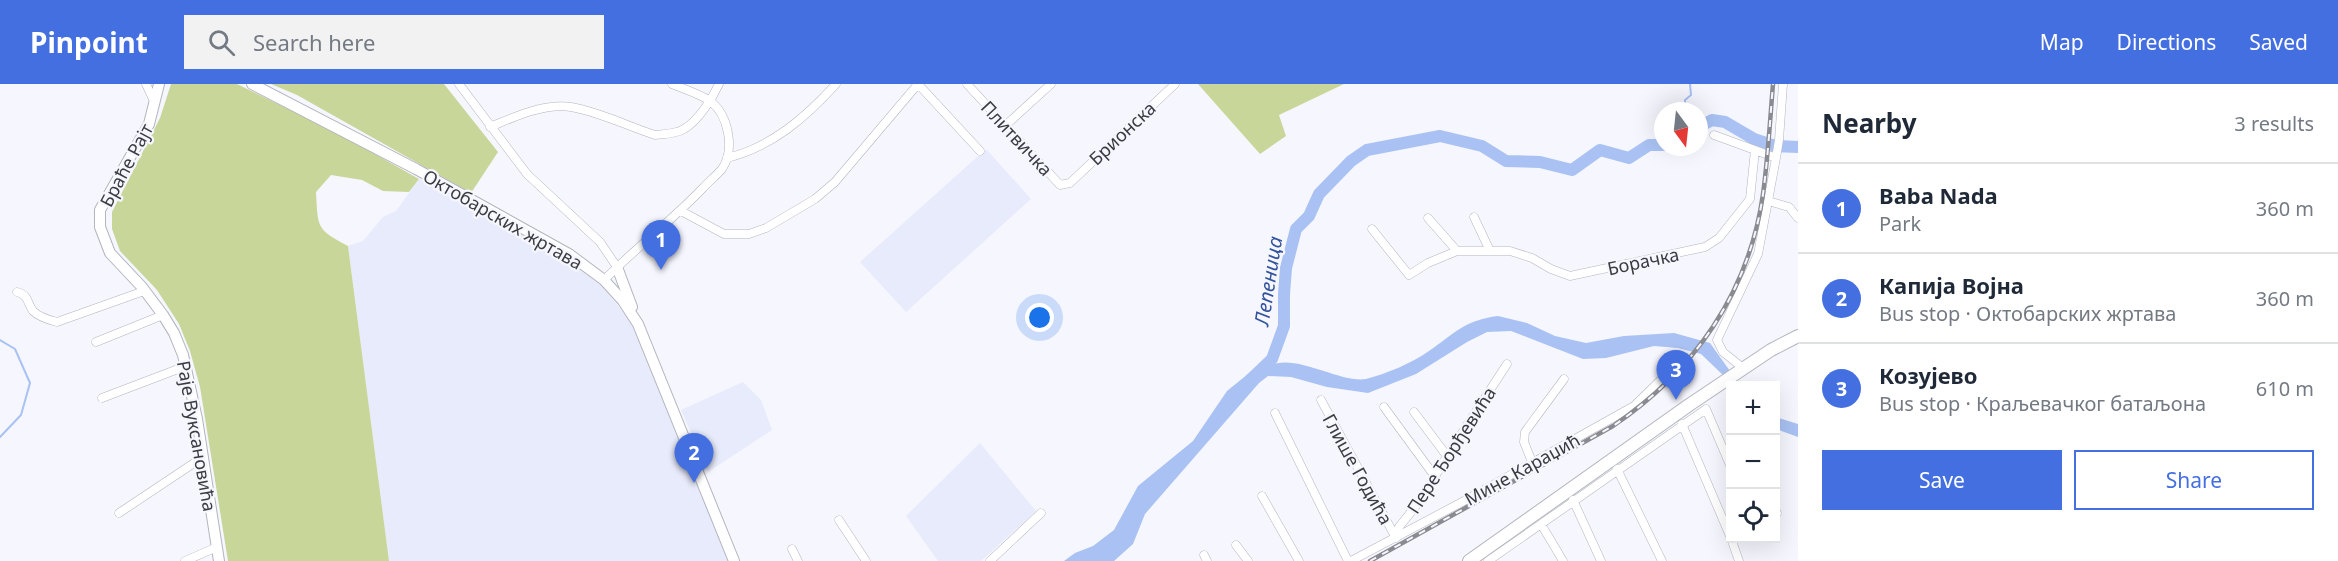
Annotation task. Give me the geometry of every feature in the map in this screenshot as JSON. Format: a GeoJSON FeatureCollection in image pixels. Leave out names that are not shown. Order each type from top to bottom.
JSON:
{"type":"FeatureCollection","features":[{"type":"Feature","properties":{"kind":"main road"},"geometry":{"type":"LineString","coordinates":[[1469,561],[1714,387],[1798,336]]}},
{"type":"Feature","properties":{"kind":"street"},"geometry":{"type":"LineString","coordinates":[[147,84],[157,84]]}},
{"type":"Feature","properties":{"kind":"street","name":"Браће Рајт"},"geometry":{"type":"LineString","coordinates":[[147,84],[154,101]]}},
{"type":"Feature","properties":{"kind":"street","name":"Браће Рајт"},"geometry":{"type":"LineString","coordinates":[[157,84],[147,131],[109,193],[100,210],[99,221],[110,253],[163,315]]}},
{"type":"Feature","properties":{"kind":"street","name":"Октобарских жртава"},"geometry":{"type":"LineString","coordinates":[[252,84],[416,169],[568,254],[604,280],[623,301],[638,324],[734,561]]}},
{"type":"Feature","properties":{"kind":"street"},"geometry":{"type":"LineString","coordinates":[[459,84],[527,174],[600,242],[617,267],[638,324]]}},
{"type":"Feature","properties":{"kind":"street"},"geometry":{"type":"LineString","coordinates":[[604,280],[681,211],[722,169],[727,158],[728,132],[722,116],[711,102],[672,84]]}},
{"type":"Feature","properties":{"kind":"street"},"geometry":{"type":"LineString","coordinates":[[490,127],[519,115],[545,108],[569,106],[655,135],[665,134],[684,129],[711,102],[719,84]]}},
{"type":"Feature","properties":{"kind":"street"},"geometry":{"type":"LineString","coordinates":[[727,158],[746,154],[764,145],[810,112],[836,84]]}},
{"type":"Feature","properties":{"kind":"street"},"geometry":{"type":"LineString","coordinates":[[681,211],[724,234],[749,234],[766,228],[815,199],[835,182],[918,84],[980,151]]}},
{"type":"Feature","properties":{"kind":"street","name":"Плитвичка"},"geometry":{"type":"LineString","coordinates":[[967,84],[1060,185],[1070,183]]}},
{"type":"Feature","properties":{"kind":"street"},"geometry":{"type":"LineString","coordinates":[[1006,125],[1051,84]]}},
{"type":"Feature","properties":{"kind":"street","name":"Брионска"},"geometry":{"type":"LineString","coordinates":[[1070,183],[1175,84]]}},
{"type":"Feature","properties":{"kind":"street"},"geometry":{"type":"LineString","coordinates":[[1742,369],[1718,345],[1718,337],[1758,254],[1777,154],[1783,84]]}},
{"type":"Feature","properties":{"kind":"street"},"geometry":{"type":"LineString","coordinates":[[1714,135],[1755,150],[1777,154]]}},
{"type":"Feature","properties":{"kind":"street","name":"Борачка"},"geometry":{"type":"LineString","coordinates":[[1372,229],[1410,275],[1428,263],[1457,251],[1510,251],[1532,258],[1551,269],[1570,276],[1705,247],[1719,238],[1750,199],[1755,150]]}},
{"type":"Feature","properties":{"kind":"street"},"geometry":{"type":"LineString","coordinates":[[1768,201],[1789,207],[1798,218]]}},
{"type":"Feature","properties":{"kind":"street"},"geometry":{"type":"LineString","coordinates":[[1474,217],[1490,251]]}},
{"type":"Feature","properties":{"kind":"street"},"geometry":{"type":"LineString","coordinates":[[1428,218],[1457,251]]}},
{"type":"Feature","properties":{"kind":"street"},"geometry":{"type":"LineString","coordinates":[[17,292],[24,294],[38,315],[57,322],[144,291]]}},
{"type":"Feature","properties":{"kind":"street"},"geometry":{"type":"LineString","coordinates":[[96,342],[163,315]]}},
{"type":"Feature","properties":{"kind":"street","name":"Раје Вуксановића"},"geometry":{"type":"LineString","coordinates":[[163,315],[174,333],[186,366],[219,561]]}},
{"type":"Feature","properties":{"kind":"street","name":"Мине Караџић"},"geometry":{"type":"LineString","coordinates":[[1350,561],[1396,538],[1634,406],[1680,361]]}},
{"type":"Feature","properties":{"kind":"street","name":"Пере Ђорђевића"},"geometry":{"type":"LineString","coordinates":[[1396,538],[1399,527],[1436,478],[1507,363]]}},
{"type":"Feature","properties":{"kind":"street"},"geometry":{"type":"LineString","coordinates":[[102,398],[186,366]]}},
{"type":"Feature","properties":{"kind":"street"},"geometry":{"type":"LineString","coordinates":[[1532,462],[1524,442],[1525,432],[1564,379]]}},
{"type":"Feature","properties":{"kind":"street","name":"Глише Годића"},"geometry":{"type":"LineString","coordinates":[[1320,400],[1396,538]]}},
{"type":"Feature","properties":{"kind":"street"},"geometry":{"type":"LineString","coordinates":[[1384,407],[1436,478]]}},
{"type":"Feature","properties":{"kind":"street"},"geometry":{"type":"LineString","coordinates":[[1488,561],[1706,409],[1726,454]]}},
{"type":"Feature","properties":{"kind":"street"},"geometry":{"type":"LineString","coordinates":[[1414,412],[1448,456]]}},
{"type":"Feature","properties":{"kind":"street"},"geometry":{"type":"LineString","coordinates":[[1275,413],[1350,561]]}},
{"type":"Feature","properties":{"kind":"street"},"geometry":{"type":"LineString","coordinates":[[1682,424],[1726,525]]}},
{"type":"Feature","properties":{"kind":"street"},"geometry":{"type":"LineString","coordinates":[[119,513],[203,457]]}},
{"type":"Feature","properties":{"kind":"street"},"geometry":{"type":"LineString","coordinates":[[1617,469],[1662,561]]}},
{"type":"Feature","properties":{"kind":"street"},"geometry":{"type":"LineString","coordinates":[[1262,496],[1299,561]]}},
{"type":"Feature","properties":{"kind":"street"},"geometry":{"type":"LineString","coordinates":[[1573,500],[1601,561]]}},
{"type":"Feature","properties":{"kind":"street"},"geometry":{"type":"LineString","coordinates":[[990,561],[1041,513]]}},
{"type":"Feature","properties":{"kind":"street"},"geometry":{"type":"LineString","coordinates":[[839,520],[866,561]]}},
{"type":"Feature","properties":{"kind":"street"},"geometry":{"type":"LineString","coordinates":[[1541,524],[1563,561]]}},
{"type":"Feature","properties":{"kind":"street"},"geometry":{"type":"LineString","coordinates":[[1733,543],[1739,561]]}},
{"type":"Feature","properties":{"kind":"street"},"geometry":{"type":"LineString","coordinates":[[1236,544],[1248,561]]}},
{"type":"Feature","properties":{"kind":"street"},"geometry":{"type":"LineString","coordinates":[[185,561],[217,547]]}},
{"type":"Feature","properties":{"kind":"street"},"geometry":{"type":"LineString","coordinates":[[792,549],[798,561]]}},
{"type":"Feature","properties":{"kind":"shaded area"},"geometry":{"type":"Polygon","coordinates":[[[986,149],[1031,199],[906,312],[860,262],[986,149]]]}},
{"type":"Feature","properties":{"kind":"shaded area"},"geometry":{"type":"Polygon","coordinates":[[[419,179],[498,223],[547,245],[578,265],[600,284],[636,328],[730,561],[389,561],[348,246],[363,241],[383,217],[396,211],[419,179]]]}},
{"type":"Feature","properties":{"kind":"shaded area"},"geometry":{"type":"Polygon","coordinates":[[[743,382],[761,400],[772,430],[708,472],[681,410],[743,382]]]}},
{"type":"Feature","properties":{"kind":"shaded area"},"geometry":{"type":"Polygon","coordinates":[[[980,443],[1036,511],[981,561],[938,561],[906,516],[980,443]]]}},
{"type":"Feature","properties":{"kind":"green space"},"geometry":{"type":"Polygon","coordinates":[[[171,84],[237,84],[343,136],[419,179],[409,192],[383,191],[362,180],[331,175],[316,192],[317,213],[321,226],[324,231],[348,246],[389,561],[228,561],[200,387],[190,351],[179,324],[157,290],[120,251],[112,229],[112,212],[160,118],[171,84]]]}},
{"type":"Feature","properties":{"kind":"green space"},"geometry":{"type":"Polygon","coordinates":[[[271,84],[444,84],[498,152],[471,193],[297,95],[271,84]]]}},
{"type":"Feature","properties":{"kind":"green space"},"geometry":{"type":"Polygon","coordinates":[[[1198,84],[1344,84],[1279,115],[1286,136],[1260,154],[1198,84]]]}},
{"type":"Feature","properties":{"kind":"water"},"geometry":{"type":"Polygon","coordinates":[[[1498,316],[1527,323],[1555,336],[1586,343],[1624,336],[1674,333],[1710,343],[1737,381],[1727,381],[1701,354],[1678,348],[1654,346],[1606,358],[1583,359],[1511,331],[1487,332],[1416,374],[1368,393],[1327,387],[1291,377],[1268,376],[1259,383],[1145,514],[1133,544],[1114,561],[1064,561],[1075,553],[1093,546],[1114,530],[1138,486],[1193,441],[1227,391],[1259,365],[1264,371],[1273,364],[1285,362],[1355,379],[1366,379],[1415,360],[1469,324],[1498,316]]]}},
{"type":"Feature","properties":{"kind":"water"},"geometry":{"type":"Polygon","coordinates":[[[1780,418],[1798,424],[1798,437],[1780,430],[1780,418]]]}},
{"type":"Feature","properties":{"kind":"waterway"},"geometry":{"type":"LineString","coordinates":[[1685,102],[1691,95],[1690,84]]}},
{"type":"Feature","properties":{"kind":"waterway","name":"Лепеница"},"geometry":{"type":"LineString","coordinates":[[1708,122],[1712,120],[1725,122],[1754,139],[1775,146],[1798,147]]}},
{"type":"Feature","properties":{"kind":"waterway","name":"Лепеница"},"geometry":{"type":"LineString","coordinates":[[1250,380],[1272,359],[1284,326],[1286,268],[1296,229],[1309,216],[1319,194],[1351,161],[1367,150],[1440,136],[1482,146],[1506,161],[1540,162],[1572,170],[1600,150],[1629,158],[1649,145],[1654,145]]}},
{"type":"Feature","properties":{"kind":"waterway"},"geometry":{"type":"LineString","coordinates":[[0,340],[15,349],[30,383],[21,415],[0,437]]}},
{"type":"Feature","properties":{"kind":"railway"},"geometry":{"type":"LineString","coordinates":[[1370,561],[1613,426],[1669,380],[1692,355],[1731,296],[1756,230],[1765,180],[1773,84]]}},
{"type":"Feature","properties":{"kind":"place","name":"Baba Nada"},"geometry":{"type":"Point","coordinates":[661,270]}},
{"type":"Feature","properties":{"kind":"place","name":"Козујево"},"geometry":{"type":"Point","coordinates":[1676,400]}},
{"type":"Feature","properties":{"kind":"place","name":"Капија Војна"},"geometry":{"type":"Point","coordinates":[694,483]}}]}
